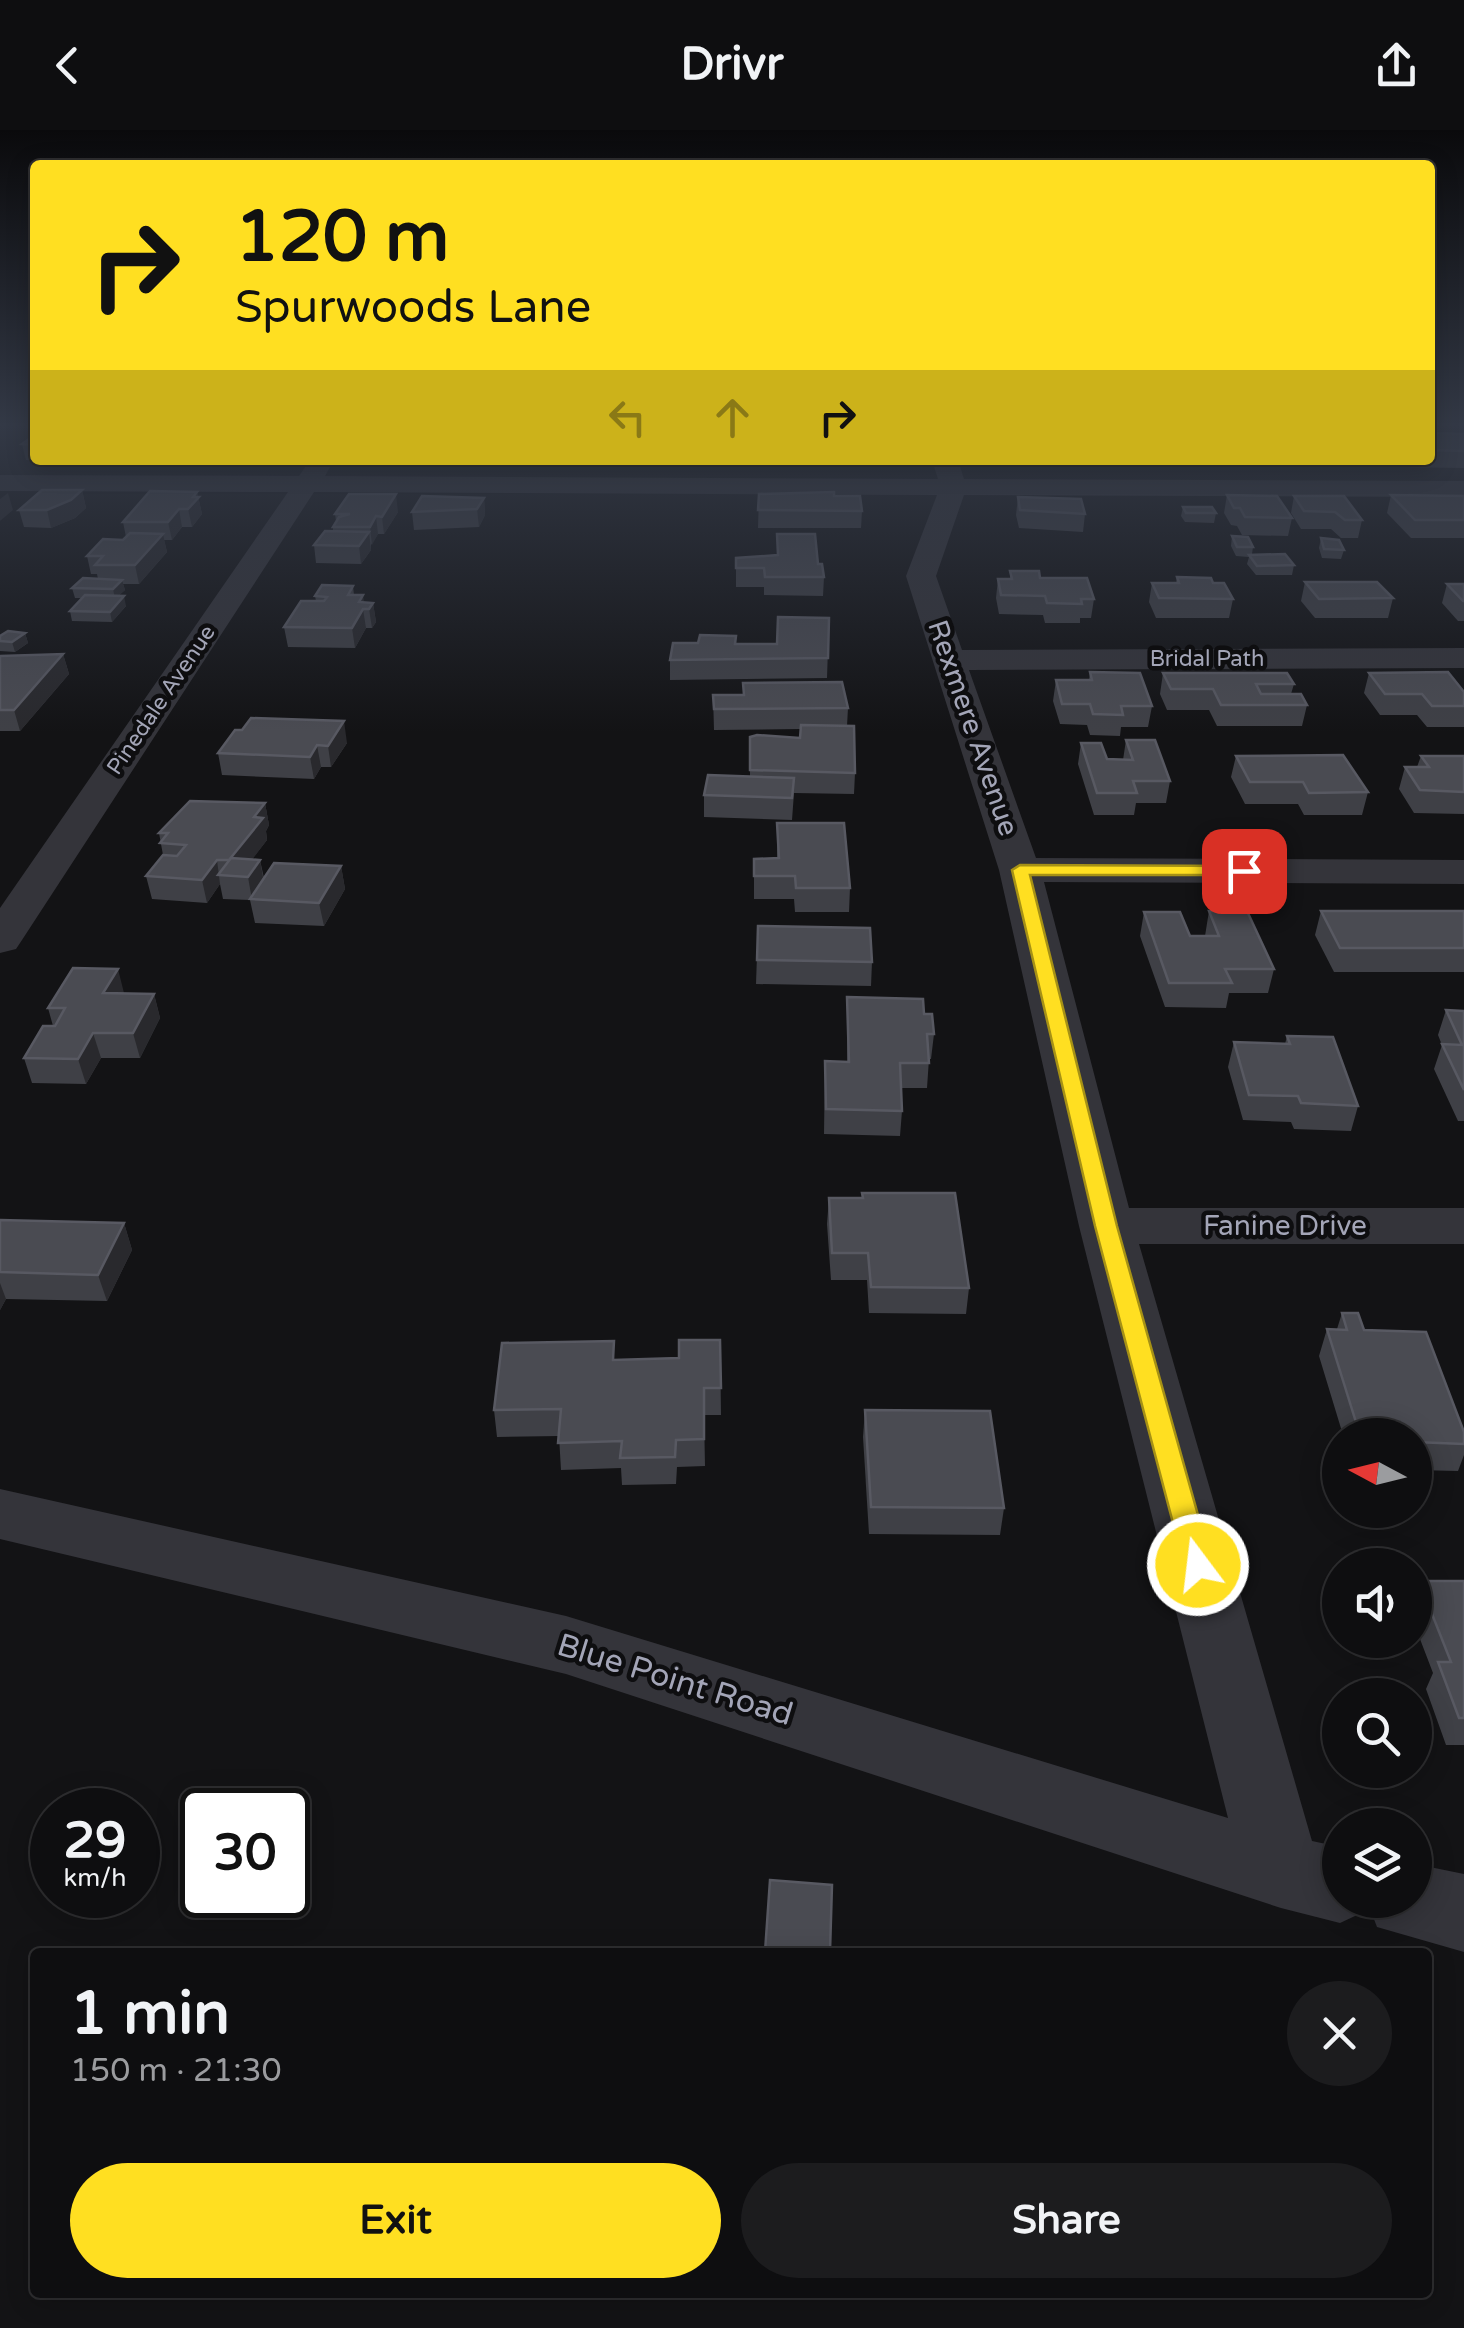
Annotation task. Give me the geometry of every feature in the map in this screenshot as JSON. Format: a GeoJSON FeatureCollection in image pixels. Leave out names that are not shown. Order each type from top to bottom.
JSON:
{"type":"FeatureCollection","features":[{"type":"Feature","properties":{"kind":"street","name":"Pinedale Avenue"},"geometry":{"type":"LineString","coordinates":[[0,940],[277,528]]}},
{"type":"Feature","properties":{"kind":"street","name":"Rexmere Avenue"},"geometry":{"type":"LineString","coordinates":[[934,528],[921,576],[1020,870],[1106,1226],[1310,1878]]}},
{"type":"Feature","properties":{"kind":"street","name":"Bridal Path"},"geometry":{"type":"LineString","coordinates":[[950,660],[1464,658]]}},
{"type":"Feature","properties":{"kind":"street"},"geometry":{"type":"LineString","coordinates":[[1020,870],[1464,872]]}},
{"type":"Feature","properties":{"kind":"street","name":"Fanine Drive"},"geometry":{"type":"LineString","coordinates":[[1106,1226],[1464,1226]]}},
{"type":"Feature","properties":{"kind":"street","name":"Blue Point Road"},"geometry":{"type":"LineString","coordinates":[[0,1514],[566,1645],[1310,1878]]}},
{"type":"Feature","properties":{"kind":"street"},"geometry":{"type":"LineString","coordinates":[[1432,1906],[1464,1914]]}},
{"type":"Feature","properties":{"kind":"building"},"geometry":{"type":"Polygon","coordinates":[[[325,531],[369,532],[359,546],[314,545],[325,531]]]}},
{"type":"Feature","properties":{"kind":"building"},"geometry":{"type":"Polygon","coordinates":[[[130,533],[163,534],[135,565],[95,565],[103,556],[87,556],[103,539],[123,540],[130,533]]]}},
{"type":"Feature","properties":{"kind":"building"},"geometry":{"type":"Polygon","coordinates":[[[777,534],[815,534],[818,564],[822,564],[824,577],[765,577],[764,568],[736,568],[736,558],[778,555],[777,534]]]}},
{"type":"Feature","properties":{"kind":"building"},"geometry":{"type":"Polygon","coordinates":[[[1232,536],[1248,537],[1253,547],[1237,547],[1232,536]]]}},
{"type":"Feature","properties":{"kind":"building"},"geometry":{"type":"Polygon","coordinates":[[[1321,538],[1339,540],[1344,550],[1324,549],[1321,538]]]}},
{"type":"Feature","properties":{"kind":"building"},"geometry":{"type":"Polygon","coordinates":[[[1285,554],[1294,565],[1257,566],[1249,555],[1285,554]]]}},
{"type":"Feature","properties":{"kind":"building"},"geometry":{"type":"Polygon","coordinates":[[[1010,571],[1039,571],[1040,578],[1087,578],[1094,599],[1081,599],[1082,604],[1047,603],[1045,596],[1001,595],[998,579],[1012,579],[1010,571]]]}},
{"type":"Feature","properties":{"kind":"building"},"geometry":{"type":"Polygon","coordinates":[[[1177,577],[1211,578],[1213,583],[1224,583],[1233,599],[1159,598],[1152,583],[1179,583],[1177,577]]]}},
{"type":"Feature","properties":{"kind":"building"},"geometry":{"type":"Polygon","coordinates":[[[83,578],[122,580],[113,589],[72,588],[83,578]]]}},
{"type":"Feature","properties":{"kind":"building"},"geometry":{"type":"Polygon","coordinates":[[[1305,582],[1377,582],[1393,598],[1319,599],[1305,582]]]}},
{"type":"Feature","properties":{"kind":"building"},"geometry":{"type":"Polygon","coordinates":[[[1447,584],[1464,584],[1464,601],[1463,601],[1447,584]]]}},
{"type":"Feature","properties":{"kind":"building"},"geometry":{"type":"Polygon","coordinates":[[[322,585],[353,586],[348,595],[363,595],[359,602],[373,603],[369,609],[363,609],[352,628],[284,627],[301,601],[324,601],[327,597],[315,596],[322,585]]]}},
{"type":"Feature","properties":{"kind":"building"},"geometry":{"type":"Polygon","coordinates":[[[85,595],[124,596],[110,612],[70,611],[85,595]]]}},
{"type":"Feature","properties":{"kind":"building"},"geometry":{"type":"Polygon","coordinates":[[[778,617],[829,618],[828,658],[670,660],[673,643],[698,643],[700,635],[736,636],[735,644],[777,644],[778,617]]]}},
{"type":"Feature","properties":{"kind":"building"},"geometry":{"type":"Polygon","coordinates":[[[8,631],[25,633],[12,642],[0,641],[0,636],[8,631]]]}},
{"type":"Feature","properties":{"kind":"building"},"geometry":{"type":"Polygon","coordinates":[[[63,654],[14,710],[0,710],[0,656],[63,654]]]}},
{"type":"Feature","properties":{"kind":"building"},"geometry":{"type":"Polygon","coordinates":[[[1090,672],[1140,673],[1152,706],[1121,706],[1123,715],[1093,714],[1090,704],[1062,704],[1056,680],[1092,680],[1090,672]]]}},
{"type":"Feature","properties":{"kind":"building"},"geometry":{"type":"Polygon","coordinates":[[[1448,672],[1464,692],[1464,706],[1432,706],[1422,694],[1385,694],[1369,673],[1448,672]]]}},
{"type":"Feature","properties":{"kind":"building"},"geometry":{"type":"Polygon","coordinates":[[[1163,673],[1287,673],[1294,684],[1256,684],[1261,694],[1301,694],[1307,705],[1221,705],[1213,689],[1171,689],[1163,673]]]}},
{"type":"Feature","properties":{"kind":"building"},"geometry":{"type":"Polygon","coordinates":[[[842,682],[848,708],[714,709],[713,695],[744,695],[743,683],[842,682]]]}},
{"type":"Feature","properties":{"kind":"building"},"geometry":{"type":"Polygon","coordinates":[[[251,718],[344,721],[328,746],[317,745],[310,757],[218,753],[235,730],[242,730],[251,718]]]}},
{"type":"Feature","properties":{"kind":"building"},"geometry":{"type":"Polygon","coordinates":[[[801,725],[854,726],[855,773],[750,770],[750,737],[800,738],[801,725]]]}},
{"type":"Feature","properties":{"kind":"building"},"geometry":{"type":"Polygon","coordinates":[[[1126,740],[1155,740],[1170,781],[1133,781],[1137,793],[1097,793],[1081,743],[1101,743],[1107,759],[1133,760],[1126,740]]]}},
{"type":"Feature","properties":{"kind":"building"},"geometry":{"type":"Polygon","coordinates":[[[1343,755],[1368,792],[1309,793],[1303,782],[1250,782],[1236,756],[1343,755]]]}},
{"type":"Feature","properties":{"kind":"building"},"geometry":{"type":"Polygon","coordinates":[[[1421,756],[1464,756],[1464,792],[1420,790],[1405,767],[1429,767],[1421,756]]]}},
{"type":"Feature","properties":{"kind":"building"},"geometry":{"type":"Polygon","coordinates":[[[708,775],[794,778],[792,798],[704,795],[708,775]]]}},
{"type":"Feature","properties":{"kind":"building"},"geometry":{"type":"Polygon","coordinates":[[[190,801],[265,803],[254,817],[263,818],[229,860],[217,860],[202,880],[146,876],[163,855],[177,856],[186,845],[160,843],[168,833],[159,833],[190,801]]]}},
{"type":"Feature","properties":{"kind":"building"},"geometry":{"type":"Polygon","coordinates":[[[777,823],[844,823],[850,888],[796,888],[795,876],[754,876],[754,859],[779,858],[777,823]]]}},
{"type":"Feature","properties":{"kind":"building"},"geometry":{"type":"Polygon","coordinates":[[[231,858],[260,860],[248,877],[218,875],[231,858]]]}},
{"type":"Feature","properties":{"kind":"building"},"geometry":{"type":"Polygon","coordinates":[[[274,863],[341,866],[319,903],[250,899],[274,863]]]}},
{"type":"Feature","properties":{"kind":"building"},"geometry":{"type":"Polygon","coordinates":[[[1209,911],[1247,911],[1274,969],[1225,969],[1232,983],[1169,983],[1144,912],[1180,912],[1190,936],[1219,936],[1209,911]]]}},
{"type":"Feature","properties":{"kind":"building"},"geometry":{"type":"Polygon","coordinates":[[[1321,911],[1464,911],[1464,948],[1340,948],[1321,911]]]}},
{"type":"Feature","properties":{"kind":"building"},"geometry":{"type":"Polygon","coordinates":[[[758,926],[870,928],[872,962],[757,960],[758,926]]]}},
{"type":"Feature","properties":{"kind":"building"},"geometry":{"type":"Polygon","coordinates":[[[73,968],[118,969],[103,993],[154,994],[133,1033],[93,1033],[78,1059],[24,1058],[43,1026],[55,1026],[65,1008],[48,1008],[73,968]]]}},
{"type":"Feature","properties":{"kind":"building"},"geometry":{"type":"Polygon","coordinates":[[[847,997],[923,999],[924,1014],[932,1014],[934,1034],[927,1034],[929,1063],[900,1063],[902,1111],[826,1109],[825,1061],[849,1062],[847,997]]]}},
{"type":"Feature","properties":{"kind":"building"},"geometry":{"type":"Polygon","coordinates":[[[1446,1010],[1464,1011],[1464,1090],[1442,1044],[1462,1045],[1446,1010]]]}},
{"type":"Feature","properties":{"kind":"building"},"geometry":{"type":"Polygon","coordinates":[[[1287,1036],[1333,1037],[1358,1106],[1301,1103],[1298,1096],[1249,1095],[1234,1042],[1290,1044],[1287,1036]]]}},
{"type":"Feature","properties":{"kind":"building"},"geometry":{"type":"Polygon","coordinates":[[[862,1193],[955,1193],[969,1288],[871,1287],[868,1253],[832,1253],[829,1198],[863,1198],[862,1193]]]}},
{"type":"Feature","properties":{"kind":"building"},"geometry":{"type":"Polygon","coordinates":[[[0,1220],[124,1223],[98,1275],[0,1272],[0,1220]]]}},
{"type":"Feature","properties":{"kind":"building"},"geometry":{"type":"Polygon","coordinates":[[[1342,1313],[1358,1313],[1364,1330],[1426,1332],[1464,1432],[1464,1444],[1432,1443],[1432,1418],[1355,1418],[1327,1329],[1347,1330],[1342,1313]]]}},
{"type":"Feature","properties":{"kind":"building"},"geometry":{"type":"Polygon","coordinates":[[[679,1340],[720,1340],[721,1388],[704,1388],[704,1439],[676,1440],[675,1457],[620,1458],[622,1441],[558,1443],[561,1409],[494,1410],[502,1343],[614,1341],[613,1360],[679,1358],[679,1340]]]}},
{"type":"Feature","properties":{"kind":"building"},"geometry":{"type":"Polygon","coordinates":[[[865,1410],[990,1411],[1004,1508],[871,1507],[865,1410]]]}},
{"type":"Feature","properties":{"kind":"building"},"geometry":{"type":"Polygon","coordinates":[[[1432,1581],[1464,1581],[1464,1718],[1459,1718],[1438,1662],[1451,1662],[1432,1614],[1432,1581]]]}},
{"type":"Feature","properties":{"kind":"building"},"geometry":{"type":"Polygon","coordinates":[[[770,1880],[832,1885],[830,1948],[765,1948],[770,1880]]]}},
{"type":"Feature","properties":{"kind":"route"},"geometry":{"type":"LineString","coordinates":[[1198,1565],[1106,1226],[1020,870],[1244,871]]}}]}
